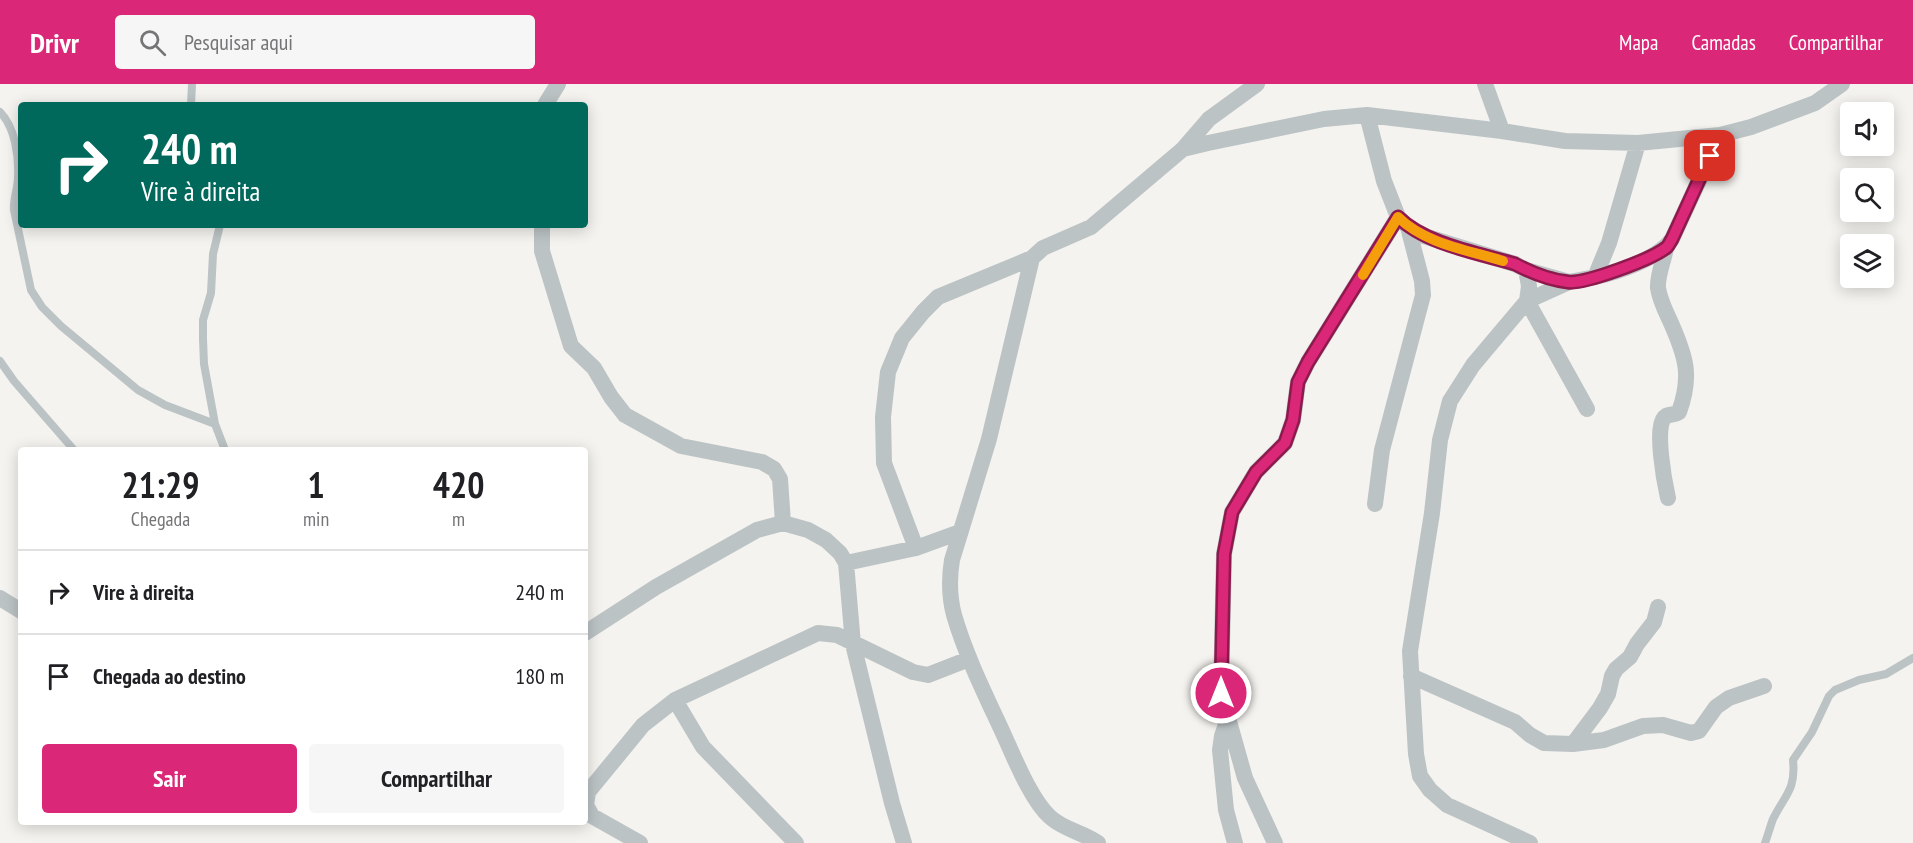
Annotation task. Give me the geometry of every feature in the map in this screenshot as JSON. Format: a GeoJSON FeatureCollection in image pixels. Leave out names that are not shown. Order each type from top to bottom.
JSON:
{"type":"FeatureCollection","features":[{"type":"Feature","properties":{"kind":"street"},"geometry":{"type":"LineString","coordinates":[[547,102],[558,84]]}},
{"type":"Feature","properties":{"kind":"street"},"geometry":{"type":"LineString","coordinates":[[916,548],[884,463],[883,417],[888,372],[902,338],[923,312],[939,297],[1032,258],[1043,248],[1091,227],[1183,149],[1209,119],[1257,84]]}},
{"type":"Feature","properties":{"kind":"street"},"geometry":{"type":"LineString","coordinates":[[1485,84],[1502,131]]}},
{"type":"Feature","properties":{"kind":"street"},"geometry":{"type":"LineString","coordinates":[[1183,149],[1324,119],[1367,115],[1565,141],[1638,143],[1720,135],[1751,127],[1815,103],[1842,84]]}},
{"type":"Feature","properties":{"kind":"street"},"geometry":{"type":"LineString","coordinates":[[1367,115],[1384,181],[1403,222],[1423,295],[1382,450],[1375,504]]}},
{"type":"Feature","properties":{"kind":"street"},"geometry":{"type":"LineString","coordinates":[[1668,498],[1661,466],[1661,423],[1666,416],[1680,412],[1686,395],[1688,375],[1680,344],[1661,302],[1658,285],[1666,248],[1720,135]]}},
{"type":"Feature","properties":{"kind":"street"},"geometry":{"type":"LineString","coordinates":[[1595,277],[1609,243],[1638,143]]}},
{"type":"Feature","properties":{"kind":"street"},"geometry":{"type":"LineString","coordinates":[[1403,222],[1424,236],[1569,282]]}},
{"type":"Feature","properties":{"kind":"street"},"geometry":{"type":"LineString","coordinates":[[1275,843],[1245,778],[1221,693],[1224,554],[1232,512],[1256,472],[1285,443],[1293,420],[1298,382],[1308,362],[1403,222]]}},
{"type":"Feature","properties":{"kind":"street"},"geometry":{"type":"LineString","coordinates":[[542,228],[542,251],[571,346],[594,369],[625,416],[681,446],[762,462],[774,469],[780,479],[783,523]]}},
{"type":"Feature","properties":{"kind":"street"},"geometry":{"type":"LineString","coordinates":[[1530,843],[1447,805],[1420,776],[1416,754],[1410,651],[1432,513],[1440,440],[1450,401],[1473,364],[1527,301],[1569,282],[1617,272],[1666,248]]}},
{"type":"Feature","properties":{"kind":"street"},"geometry":{"type":"LineString","coordinates":[[1032,258],[989,439],[960,532],[948,580],[953,613],[969,659],[1017,764],[1039,804],[1060,825],[1098,843]]}},
{"type":"Feature","properties":{"kind":"street"},"geometry":{"type":"LineString","coordinates":[[1526,270],[1529,286],[1527,301],[1587,409]]}},
{"type":"Feature","properties":{"kind":"street"},"geometry":{"type":"LineString","coordinates":[[588,631],[656,587],[757,530],[783,523],[808,530],[826,540],[840,553],[846,563],[853,644],[904,843]]}},
{"type":"Feature","properties":{"kind":"street"},"geometry":{"type":"LineString","coordinates":[[846,563],[916,548],[960,532]]}},
{"type":"Feature","properties":{"kind":"street"},"geometry":{"type":"LineString","coordinates":[[0,598],[18,609]]}},
{"type":"Feature","properties":{"kind":"street"},"geometry":{"type":"LineString","coordinates":[[1573,744],[1600,708],[1608,694],[1616,669],[1630,657],[1654,622],[1658,608]]}},
{"type":"Feature","properties":{"kind":"street"},"geometry":{"type":"LineString","coordinates":[[588,792],[643,725],[675,700],[818,633],[837,635],[913,672],[928,675],[969,659]]}},
{"type":"Feature","properties":{"kind":"street"},"geometry":{"type":"LineString","coordinates":[[1411,676],[1515,722],[1544,743],[1573,744],[1604,740],[1643,726],[1663,725],[1691,733],[1699,731],[1716,707],[1729,698],[1764,686]]}},
{"type":"Feature","properties":{"kind":"street"},"geometry":{"type":"LineString","coordinates":[[675,700],[703,747],[796,843]]}},
{"type":"Feature","properties":{"kind":"street"},"geometry":{"type":"LineString","coordinates":[[1228,719],[1221,736],[1220,750],[1226,810],[1235,843]]}},
{"type":"Feature","properties":{"kind":"street"},"geometry":{"type":"LineString","coordinates":[[588,809],[592,816],[640,843]]}},
{"type":"Feature","properties":{"kind":"lane"},"geometry":{"type":"LineString","coordinates":[[191,102],[192,84]]}},
{"type":"Feature","properties":{"kind":"lane"},"geometry":{"type":"LineString","coordinates":[[0,112],[4,116],[15,144],[18,178],[13,199],[18,225]]}},
{"type":"Feature","properties":{"kind":"lane"},"geometry":{"type":"LineString","coordinates":[[19,228],[31,290],[42,307],[61,326],[138,390],[165,405],[214,424]]}},
{"type":"Feature","properties":{"kind":"lane"},"geometry":{"type":"LineString","coordinates":[[219,228],[213,254],[211,293],[203,320],[202,339],[214,424],[224,447]]}},
{"type":"Feature","properties":{"kind":"lane"},"geometry":{"type":"LineString","coordinates":[[0,361],[14,381],[71,447]]}},
{"type":"Feature","properties":{"kind":"lane"},"geometry":{"type":"LineString","coordinates":[[1766,843],[1773,820],[1791,788],[1794,775],[1793,760],[1812,732],[1829,696],[1835,690],[1859,680],[1886,674],[1913,658]]}},
{"type":"Feature","properties":{"kind":"slow traffic"},"geometry":{"type":"LineString","coordinates":[[1363,275],[1398,217],[1408,227],[1424,236],[1503,261]]}},
{"type":"Feature","properties":{"kind":"route"},"geometry":{"type":"LineString","coordinates":[[1221,693],[1224,554],[1232,512],[1256,472],[1285,443],[1293,420],[1298,382],[1308,362],[1398,217],[1408,227],[1424,236],[1569,282],[1587,280],[1617,272],[1666,248],[1710,156]]}}]}
